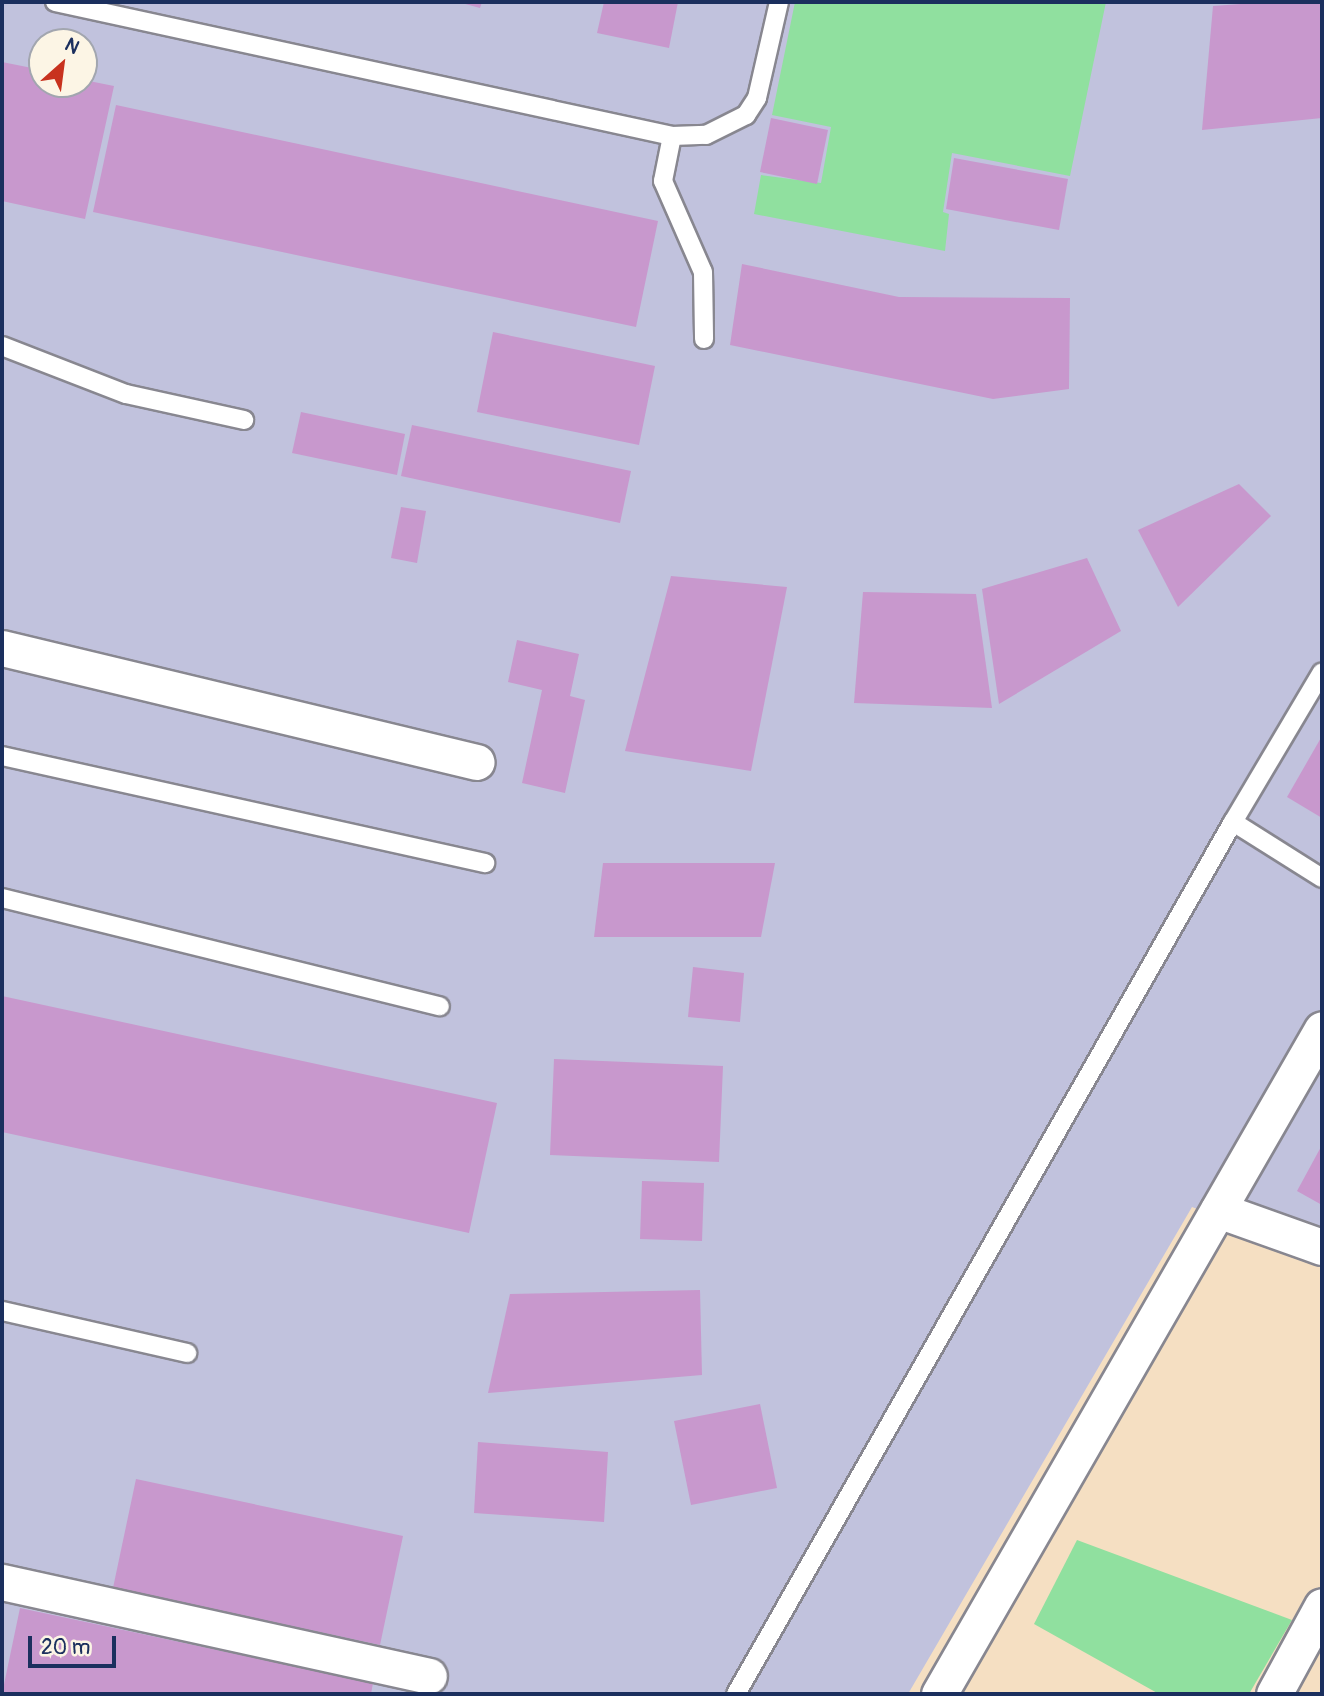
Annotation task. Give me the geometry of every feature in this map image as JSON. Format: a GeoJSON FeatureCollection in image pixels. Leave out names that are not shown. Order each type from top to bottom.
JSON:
{"type":"FeatureCollection","features":[{"type":"Feature","properties":{"kind":"street"},"geometry":{"type":"LineString","coordinates":[[2,648],[476,762]]}},
{"type":"Feature","properties":{"kind":"street"},"geometry":{"type":"LineString","coordinates":[[939,1694],[1322,1029]]}},
{"type":"Feature","properties":{"kind":"street"},"geometry":{"type":"LineString","coordinates":[[1218,1210],[1322,1247]]}},
{"type":"Feature","properties":{"kind":"street"},"geometry":{"type":"LineString","coordinates":[[2,1582],[429,1676]]}},
{"type":"Feature","properties":{"kind":"street"},"geometry":{"type":"LineString","coordinates":[[1274,1694],[1311,1650],[1322,1606]]}},
{"type":"Feature","properties":{"kind":"lane"},"geometry":{"type":"LineString","coordinates":[[55,2],[672,136],[706,135],[746,115],[757,98],[779,2]]}},
{"type":"Feature","properties":{"kind":"lane"},"geometry":{"type":"LineString","coordinates":[[672,136],[663,181],[703,272],[704,339]]}},
{"type":"Feature","properties":{"kind":"lane"},"geometry":{"type":"LineString","coordinates":[[2,346],[126,394],[244,420]]}},
{"type":"Feature","properties":{"kind":"lane"},"geometry":{"type":"LineString","coordinates":[[736,1694],[1233,822],[1322,672]]}},
{"type":"Feature","properties":{"kind":"lane"},"geometry":{"type":"LineString","coordinates":[[2,756],[485,863]]}},
{"type":"Feature","properties":{"kind":"lane"},"geometry":{"type":"LineString","coordinates":[[1233,822],[1322,878]]}},
{"type":"Feature","properties":{"kind":"lane"},"geometry":{"type":"LineString","coordinates":[[2,898],[440,1006]]}},
{"type":"Feature","properties":{"kind":"lane"},"geometry":{"type":"LineString","coordinates":[[2,1311],[187,1353]]}},
{"type":"Feature","properties":{"kind":"shaded area"},"geometry":{"type":"Polygon","coordinates":[[[2,2],[1322,2],[1322,1256],[1192,1207],[908,1694],[2,1694],[2,2]]]}},
{"type":"Feature","properties":{"kind":"green space"},"geometry":{"type":"Polygon","coordinates":[[[795,2],[1106,2],[1070,176],[952,153],[943,212],[949,214],[945,251],[754,214],[761,175],[821,183],[831,127],[772,115],[795,2]]]}},
{"type":"Feature","properties":{"kind":"green space"},"geometry":{"type":"Polygon","coordinates":[[[1077,1540],[1292,1620],[1249,1694],[1159,1694],[1034,1624],[1077,1540]]]}},
{"type":"Feature","properties":{"kind":"building"},"geometry":{"type":"Polygon","coordinates":[[[458,2],[482,2],[480,8],[458,2]]]}},
{"type":"Feature","properties":{"kind":"building"},"geometry":{"type":"Polygon","coordinates":[[[604,2],[678,2],[669,48],[597,33],[604,2]]]}},
{"type":"Feature","properties":{"kind":"building"},"geometry":{"type":"Polygon","coordinates":[[[1322,2],[1322,118],[1202,130],[1213,6],[1322,2]]]}},
{"type":"Feature","properties":{"kind":"building"},"geometry":{"type":"Polygon","coordinates":[[[2,62],[28,67],[28,98],[98,98],[98,83],[114,86],[85,219],[2,201],[2,62]]]}},
{"type":"Feature","properties":{"kind":"building"},"geometry":{"type":"Polygon","coordinates":[[[116,105],[658,221],[636,327],[93,212],[116,105]]]}},
{"type":"Feature","properties":{"kind":"building"},"geometry":{"type":"Polygon","coordinates":[[[771,118],[828,130],[817,184],[760,172],[771,118]]]}},
{"type":"Feature","properties":{"kind":"building"},"geometry":{"type":"Polygon","coordinates":[[[954,158],[1068,179],[1059,230],[946,209],[954,158]]]}},
{"type":"Feature","properties":{"kind":"building"},"geometry":{"type":"Polygon","coordinates":[[[742,264],[899,297],[1070,298],[1069,389],[993,399],[730,345],[742,264]]]}},
{"type":"Feature","properties":{"kind":"building"},"geometry":{"type":"Polygon","coordinates":[[[493,332],[655,366],[639,445],[477,412],[493,332]]]}},
{"type":"Feature","properties":{"kind":"building"},"geometry":{"type":"Polygon","coordinates":[[[301,412],[405,434],[397,475],[292,453],[301,412]]]}},
{"type":"Feature","properties":{"kind":"building"},"geometry":{"type":"Polygon","coordinates":[[[412,425],[631,471],[620,523],[401,476],[412,425]]]}},
{"type":"Feature","properties":{"kind":"building"},"geometry":{"type":"Polygon","coordinates":[[[1239,484],[1271,516],[1178,607],[1138,530],[1239,484]]]}},
{"type":"Feature","properties":{"kind":"building"},"geometry":{"type":"Polygon","coordinates":[[[401,507],[426,511],[417,563],[391,558],[401,507]]]}},
{"type":"Feature","properties":{"kind":"building"},"geometry":{"type":"Polygon","coordinates":[[[1087,558],[1121,631],[999,704],[982,589],[1087,558]]]}},
{"type":"Feature","properties":{"kind":"building"},"geometry":{"type":"Polygon","coordinates":[[[671,576],[787,587],[751,771],[625,751],[671,576]]]}},
{"type":"Feature","properties":{"kind":"building"},"geometry":{"type":"Polygon","coordinates":[[[863,592],[976,594],[992,708],[854,703],[863,592]]]}},
{"type":"Feature","properties":{"kind":"building"},"geometry":{"type":"Polygon","coordinates":[[[517,640],[579,654],[570,696],[585,700],[565,793],[522,783],[542,690],[508,682],[517,640]]]}},
{"type":"Feature","properties":{"kind":"building"},"geometry":{"type":"Polygon","coordinates":[[[1322,736],[1322,818],[1287,797],[1322,736]]]}},
{"type":"Feature","properties":{"kind":"building"},"geometry":{"type":"Polygon","coordinates":[[[603,863],[775,863],[761,937],[594,937],[603,863]]]}},
{"type":"Feature","properties":{"kind":"building"},"geometry":{"type":"Polygon","coordinates":[[[693,967],[744,973],[740,1022],[688,1017],[693,967]]]}},
{"type":"Feature","properties":{"kind":"building"},"geometry":{"type":"Polygon","coordinates":[[[2,996],[497,1103],[469,1233],[2,1132],[2,996]]]}},
{"type":"Feature","properties":{"kind":"building"},"geometry":{"type":"Polygon","coordinates":[[[554,1059],[723,1066],[719,1162],[550,1155],[554,1059]]]}},
{"type":"Feature","properties":{"kind":"building"},"geometry":{"type":"Polygon","coordinates":[[[1322,1145],[1322,1205],[1297,1191],[1322,1145]]]}},
{"type":"Feature","properties":{"kind":"building"},"geometry":{"type":"Polygon","coordinates":[[[642,1181],[704,1183],[702,1241],[640,1239],[642,1181]]]}},
{"type":"Feature","properties":{"kind":"building"},"geometry":{"type":"Polygon","coordinates":[[[700,1290],[702,1375],[488,1393],[510,1294],[700,1290]]]}},
{"type":"Feature","properties":{"kind":"building"},"geometry":{"type":"Polygon","coordinates":[[[760,1404],[777,1488],[691,1505],[674,1421],[760,1404]]]}},
{"type":"Feature","properties":{"kind":"building"},"geometry":{"type":"Polygon","coordinates":[[[478,1442],[608,1452],[604,1522],[474,1513],[478,1442]]]}},
{"type":"Feature","properties":{"kind":"building"},"geometry":{"type":"Polygon","coordinates":[[[136,1479],[403,1536],[380,1645],[113,1588],[136,1479]]]}},
{"type":"Feature","properties":{"kind":"building"},"geometry":{"type":"Polygon","coordinates":[[[20,1608],[373,1683],[371,1694],[2,1694],[20,1608]]]}}]}
